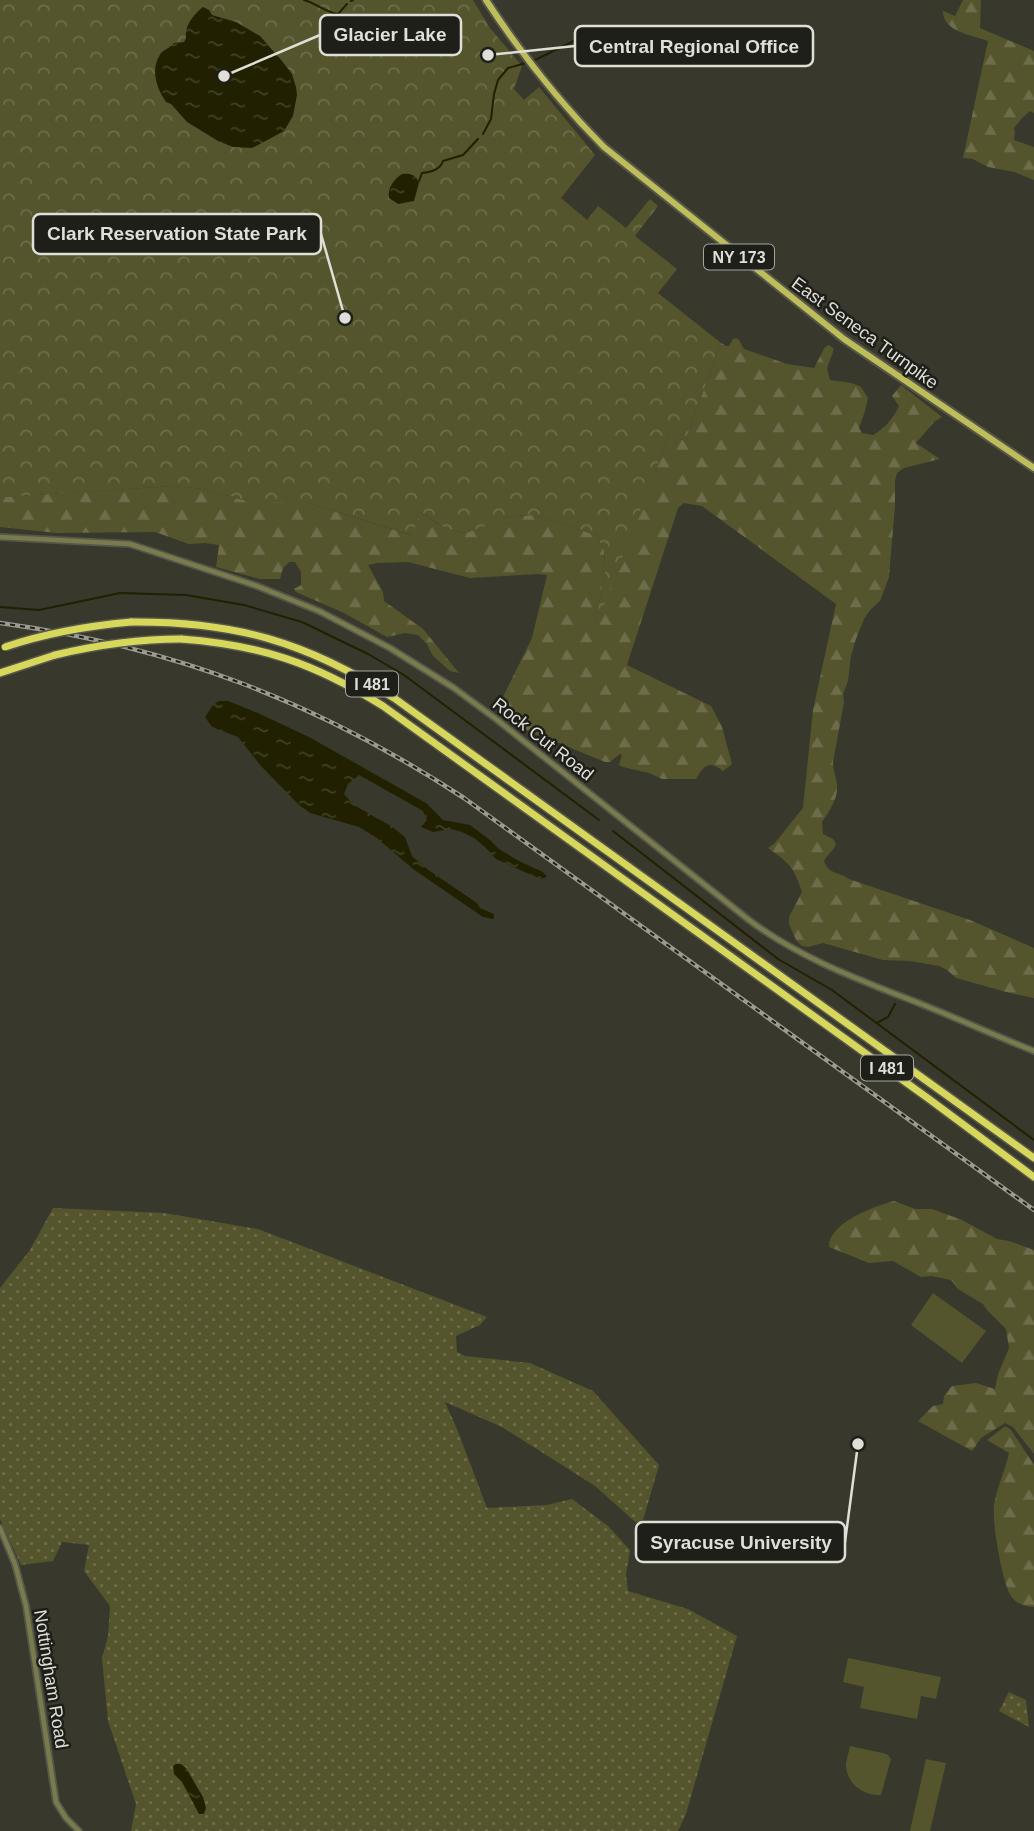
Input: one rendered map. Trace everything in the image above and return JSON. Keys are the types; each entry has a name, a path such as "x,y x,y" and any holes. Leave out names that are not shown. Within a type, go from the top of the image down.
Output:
{"highway":[{"name":"I 481","path":"2,648 45,634 84,627 131,622 186,623 232,629 273,640 355,673 578,829 1034,1157"},
{"name":"I 481","path":"0,673 55,654 92,646 125,641 181,639 247,647 297,662 332,677 383,706 929,1098 1034,1177"}],"main road":[{"name":"East Seneca Turnpike","path":"486,0 524,55 604,147 844,339 1034,468"}],"street":[{"name":"Rock Cut Road","path":"0,537 130,544 257,586 318,611 390,648 454,688 775,939 836,970 1034,1051"},
{"name":"Nottingham Road","path":"0,1528 15,1564 24,1596 56,1802 66,1818 79,1831"}],"green space":[{"path":"0,0 473,0 490,28 522,66 514,89 524,100 539,87 595,155 561,198 587,220 598,206 626,228 650,199 658,206 635,236 677,269 658,293 721,343 685,441 669,435 594,632 605,570 604,550 596,535 534,515 513,516 466,533 446,529 421,512 412,535 305,502 251,502 203,489 174,486 4,497 0,507"},
{"path":"963,0 981,0 980,28 1034,51 1034,113 1030,111 1014,128 1014,140 1034,147 1034,180 963,158 988,41 960,32 944,18 943,11 955,16"},
{"path":"736,338 744,349 787,364 814,368 825,347 829,345 834,349 827,368 830,380 861,387 868,398 859,428 862,433 873,435 891,419 899,406 892,396 901,385 942,417 934,422 916,443 940,459 904,468 897,473 889,577 880,601 864,619 856,639 843,694 844,702 833,762 836,794 822,822 823,834 833,839 836,844 824,861 831,871 849,879 970,920 1034,948 1034,998 956,978 939,966 883,960 823,943 802,946 796,940 789,917 802,892 790,866 768,848 803,808 813,710 836,604 702,506 684,503 678,508 627,665 711,706 722,727 732,764 723,771 707,766 696,779 662,779 623,767 619,765 620,754 610,762 605,762 531,733 513,722 498,707 532,638 547,575 470,578 408,562 368,565 383,592 384,601 423,629 459,673 450,671 433,656 418,635 405,633 387,637 344,613 296,592 294,589 301,585 301,572 295,562 289,562 283,568 280,579 260,579 216,567 219,545 189,544 155,532 56,533 0,527 3,497 174,486 203,489 251,502 305,502 411,535 420,512 446,529 465,533 513,516 534,515 596,535 604,550 605,570 595,627 669,435 685,441 721,343 729,346"},
{"path":"894,1201 915,1209 932,1209 962,1220 997,1239 1034,1250 1034,1454 1013,1427 1005,1423 981,1438 972,1451 918,1421 933,1406 943,1404 944,1396 952,1386 976,1383 995,1389 1009,1348 1006,1329 983,1304 958,1289 951,1280 921,1277 893,1261 869,1263 829,1247 836,1230 844,1223 865,1211"},
{"path":"53,1208 164,1213 258,1229 487,1317 480,1325 456,1336 457,1352 465,1356 530,1363 593,1391 659,1465 641,1527 595,1486 502,1427 445,1402 487,1508 547,1505 572,1499 608,1526 630,1550 626,1575 628,1591 688,1609 737,1636 686,1814 678,1831 131,1831 136,1804 108,1721 102,1658 108,1636 110,1606 84,1571 89,1545 62,1542 53,1561 21,1565 0,1519 0,1288 30,1250"},
{"path":"933,1293 986,1331 962,1363 911,1325"},
{"path":"1004,1427 1011,1430 1034,1465 1034,1607 1021,1604 1011,1596 998,1552 994,1505 1009,1453 987,1440"},
{"path":"848,1658 941,1677 936,1699 921,1696 917,1719 860,1708 864,1687 843,1682"},
{"path":"1009,1692 1026,1700 1029,1727 999,1711"},
{"path":"850,1746 887,1754 891,1759 881,1795 862,1791 852,1782 846,1770"},
{"path":"926,1759 946,1763 930,1831 910,1831"}],"water":[{"path":"203,7 212,15 236,22 260,36 292,74 297,95 293,116 284,131 252,148 233,147 218,141 187,122 166,102 159,91 155,71 161,53 174,43 184,42 188,25"},
{"path":"402,174 413,175 419,183 414,201 398,204 389,198 389,191 394,181"},
{"path":"219,701 228,701 258,713 309,737 426,803 443,820 470,825 499,849 543,872 547,877 540,879 496,859 474,838 462,832 451,829 433,832 421,827 427,820 423,811 359,775 348,784 344,794 354,805 391,826 405,837 412,856 427,869 477,903 480,908 494,914 493,919 483,917 413,869 377,838 359,827 310,813 299,805 261,766 238,737 212,727 205,717"},
{"path":"176,1764 186,1768 203,1797 206,1808 204,1814 199,1814 182,1782 174,1774 173,1766"}],"waterway":[{"path":"304,0 338,14 347,4"},
{"path":"535,60 578,39"},
{"path":"483,134 491,119 498,80 508,68 526,63"},
{"path":"419,181 422,173 432,171 443,161 463,155 478,139"},
{"path":"0,607 39,610 120,593 186,595 244,605 302,622 404,675 599,820"},
{"path":"613,831 778,959 832,990 1034,1140"},
{"path":"877,1023 888,1017 895,1004"}],"railway":[{"path":"0,623 64,633 185,664 298,707 409,764 464,798 1034,1210"}],"place":[{"name":"Central Regional Office","path":"488,55"},
{"name":"Glacier Lake","path":"224,76"},
{"name":"Clark Reservation State Park","path":"345,318"},
{"name":"Syracuse University","path":"858,1444"}]}
